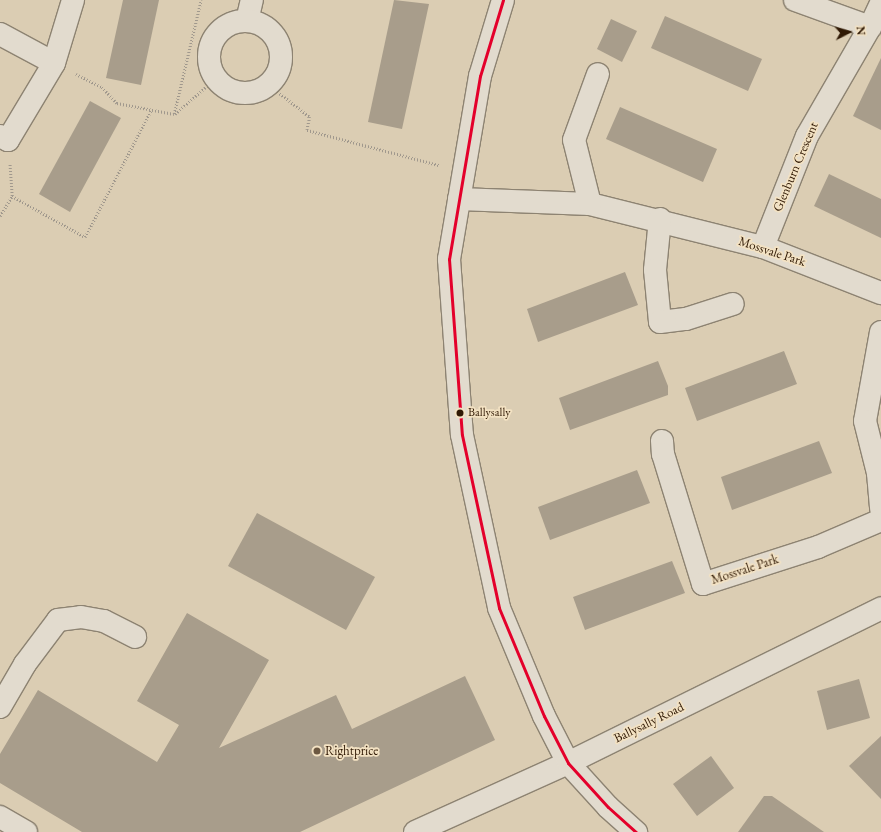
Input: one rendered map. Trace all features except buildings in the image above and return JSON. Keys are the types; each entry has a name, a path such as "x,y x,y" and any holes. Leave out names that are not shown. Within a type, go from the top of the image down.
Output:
{"street":[{"path":"4,138 54,64 73,0"},
{"path":"247,21 252,0"},
{"path":"503,0 480,76 448,259 462,435 499,608 544,716 568,764 608,807 636,832"},
{"path":"795,0 870,27"},
{"name":"Glenburn Crescent","path":"763,248 807,136 870,27 881,3"},
{"path":"247,21 259,24 269,30 277,40 280,52 280,64 276,75 268,84 258,91 246,93 235,91 216,78 209,56 214,40 225,27 247,21"},
{"path":"0,34 54,64"},
{"path":"590,204 574,140 598,74"},
{"name":"Mossvale Park","path":"459,199 590,204 660,219 763,248 881,292"},
{"path":"660,219 655,270 660,322 686,319 733,304"},
{"path":"881,332 865,421 878,473 881,509"},
{"name":"Mossvale Park","path":"662,442 663,454 703,584 818,547 881,520"},
{"name":"Ballysally Road","path":"415,832 568,764 881,608"},
{"path":"0,707 25,664 58,620 69,616 96,620 135,637"},
{"path":"0,818 26,832"}],"path":[{"path":"174,114 201,0"},
{"path":"54,64 102,87 117,103 174,114"},
{"path":"174,114 216,78"},
{"path":"268,84 310,117 307,130 464,172"},
{"path":"12,196 85,237 151,110"},
{"path":"0,216 12,196 4,138"}],"transit line":[{"path":"503,0 480,76 449,259 462,435 499,608 544,716 568,763 608,807 636,832"}],"place":[{"name":"Ballysally","path":"460,413"},
{"name":"Rightprice","path":"317,751"}]}
